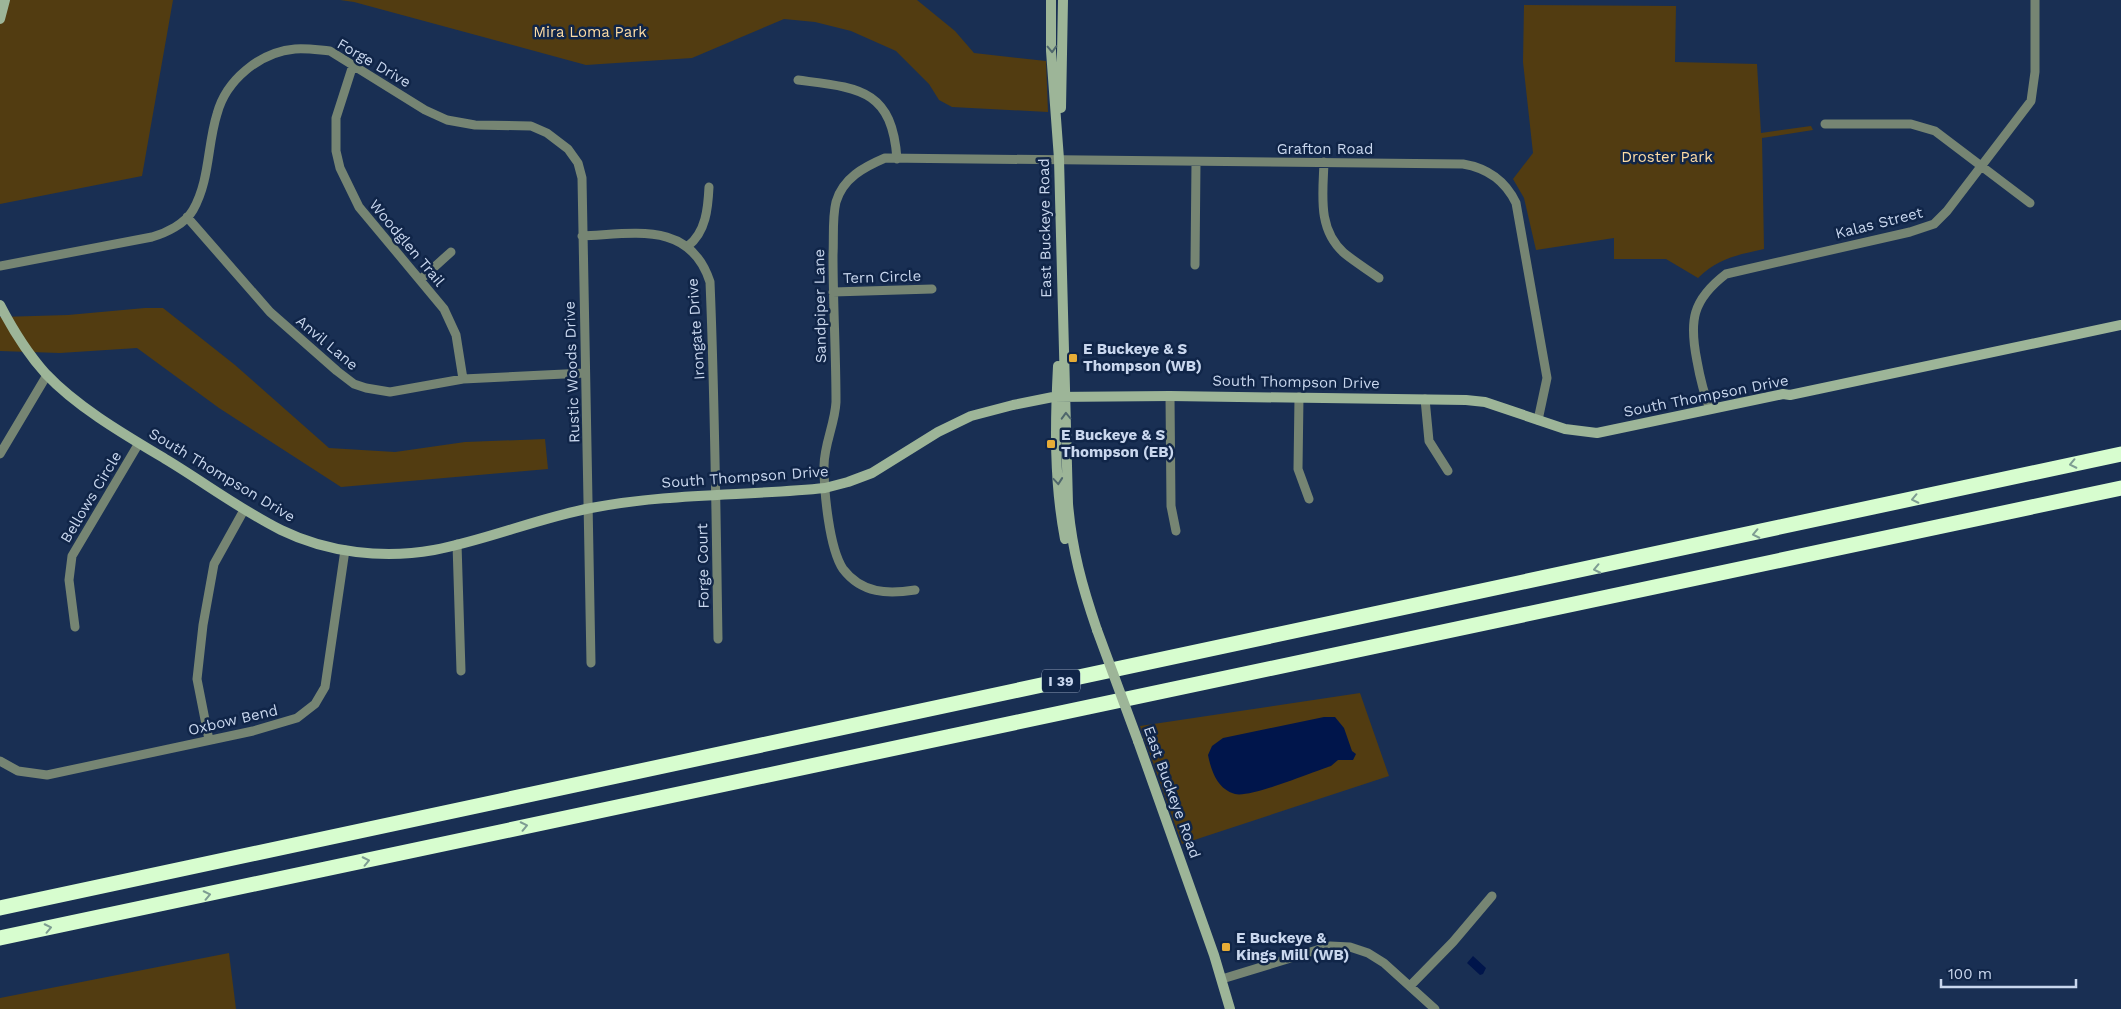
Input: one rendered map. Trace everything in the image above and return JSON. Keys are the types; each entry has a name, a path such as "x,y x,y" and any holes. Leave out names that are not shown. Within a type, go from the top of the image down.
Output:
{"highway":[{"name":"I 39","path":"0,908 767,743 1613,565 2121,454"},
{"name":"I 39","path":"0,938 2121,488"}],"street":[{"path":"0,19 5,0"},
{"name":"East Buckeye Road","path":"1051,0 1051,51 1059,160 1062,319 1061,397 1056,452 1061,513 1071,564 1082,586 1138,741 1222,979 1230,1009"},
{"name":"East Buckeye Road","path":"1058,136 1062,86 1063,0"},
{"name":"Kalas Street","path":"1710,410 1703,391 1693,342 1693,320 1699,302 1720,278 1726,274 1910,232 1929,226 1947,211 2031,101 2035,72 2035,0"},
{"name":"Forge Drive","path":"0,266 152,237 171,230 192,212 203,188 216,114 232,84 250,67 278,52 296,49 330,51 425,110 447,120 476,125 531,126 557,139 568,149 578,163 582,178 582,236"},
{"name":"Woodglen Trail","path":"353,65 336,118 336,151 340,168 358,207 444,309 456,335 463,379"},
{"path":"798,80 847,88 871,98 886,111 890,118 896,143 897,159"},
{"path":"1825,124 1911,124 1925,127 1944,136 2030,203"},
{"name":"Sandpiper Lane","path":"897,159 885,158 863,167 841,191 836,202 833,292 836,403 824,464 825,488 826,504 836,554 843,568 856,581 874,590 893,593 915,590"},
{"name":"Grafton Road","path":"897,159 1463,164 1488,171 1508,188 1516,203 1547,378 1538,420"},
{"path":"1195,265 1196,162"},
{"path":"1324,162 1323,209 1330,236 1345,254 1379,278"},
{"path":"582,236 657,234 688,246 696,238 705,220 709,187"},
{"name":"Anvil Lane","path":"187,217 270,312 354,384 390,392 463,379 585,373"},
{"name":"Rustic Woods Drive","path":"582,236 589,508 590,663"},
{"name":"Irongate Drive","path":"688,246 700,259 710,282 716,494"},
{"path":"420,280 451,252"},
{"name":"Tern Circle","path":"833,292 932,289"},
{"name":"South Thompson Drive","path":"0,306 30,354 47,375 90,411 244,510 283,531 319,544 345,550 393,554 435,550 589,508 633,500 825,488 872,472 938,432 971,416 1013,405 1061,397 1424,398 1485,402 1574,432 1597,433 1783,394 1790,395 2121,325"},
{"path":"0,454 47,375"},
{"path":"1170,396 1171,506 1176,531"},
{"path":"1299,397 1298,469 1309,499"},
{"path":"1424,398 1429,442 1448,471"},
{"name":"Bellows Circle","path":"75,627 70,580 72,556 140,444"},
{"name":"Forge Court","path":"716,494 718,639"},
{"path":"209,740 197,679 203,625 214,564 244,510"},
{"path":"458,544 461,671"},
{"name":"Oxbow Bend","path":"0,761 18,771 47,775 253,731 297,718 315,704 322,694 333,640 345,550"},
{"path":"1410,986 1453,942 1492,896"},
{"path":"1222,979 1330,946 1340,946 1359,950 1377,958 1436,1009"}],"green space":[{"path":"0,0 173,0 142,176 0,204"},
{"name":"Mira Loma Park","path":"340,0 917,0 955,31 974,53 1046,61 1048,112 952,107 939,100 929,84 896,51 851,31 815,22 784,19 692,58 586,65 354,2"},
{"name":"Droster Park","path":"1524,5 1676,6 1675,62 1757,64 1761,133 1811,126 1813,130 1762,138 1764,249 1721,262 1698,278 1666,259 1614,259 1614,238 1536,250 1524,198 1513,179 1533,153 1523,62"},
{"path":"163,308 235,365 329,448 395,452 465,442 545,439 548,469 341,487 219,408 137,348 60,353 0,351 0,317 68,315"},
{"path":"1360,693 1389,776 1182,844 1140,726"},
{"path":"229,953 236,1009 0,1009 0,998"}],"shaded area":[{"path":"1324,717 1335,717 1344,728 1352,751 1356,754 1353,760 1338,760 1331,766 1296,779 1243,794 1229,792 1216,778 1208,755 1212,746 1223,738"},
{"path":"1473,956 1486,968 1483,974 1480,975 1467,963"}],"place":[{"name":"E Buckeye & S Thompson (WB)","path":"1073,358"},
{"name":"E Buckeye & S Thompson (EB)","path":"1051,444"},
{"name":"E Buckeye & Kings Mill (WB)","path":"1226,947"}]}
